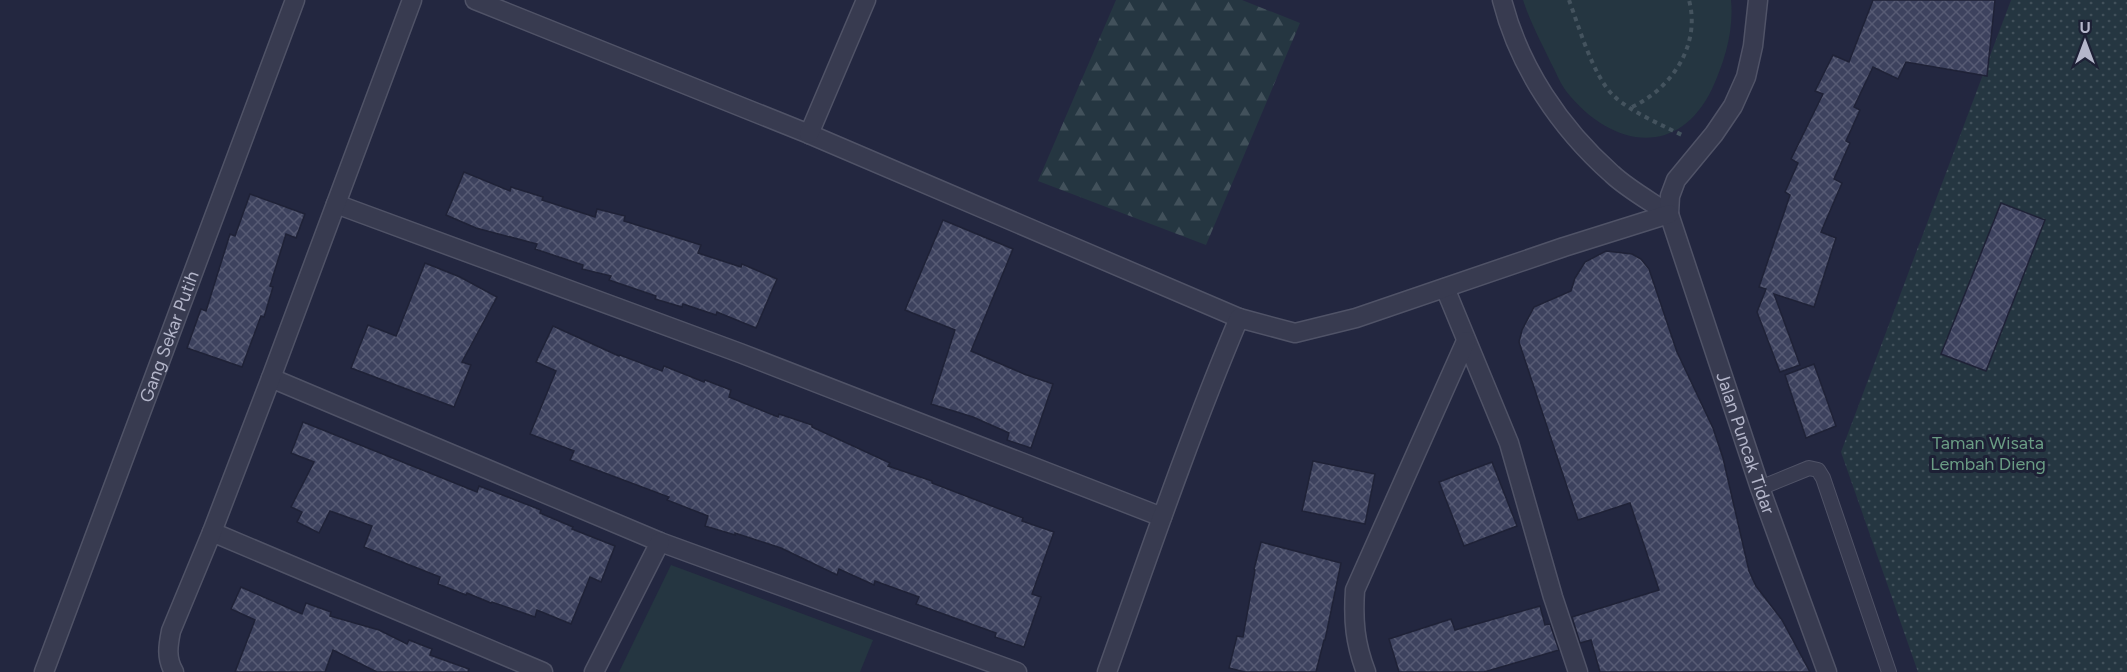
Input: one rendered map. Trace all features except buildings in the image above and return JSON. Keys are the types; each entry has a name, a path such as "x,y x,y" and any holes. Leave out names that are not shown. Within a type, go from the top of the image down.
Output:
{"street":[{"name":"Gang Sekar Putih","path":"44,672 295,0"},
{"path":"174,672 168,653 171,631 271,378 412,0"},
{"path":"475,0 809,134 1239,318 1295,333 1356,318 1669,213"},
{"path":"809,134 866,0"},
{"path":"1502,0 1515,44 1534,79 1570,131 1612,174 1669,213"},
{"name":"Jalan Puncak Tidar","path":"1758,0 1755,36 1746,77 1733,106 1676,180 1670,196 1669,213 1760,488 1827,672"},
{"path":"336,204 740,353 1162,517"},
{"path":"1445,288 1509,443 1553,597 1578,672"},
{"path":"1107,672 1162,517 1239,318"},
{"path":"1366,672 1357,649 1353,618 1355,590 1466,341"},
{"path":"271,378 660,542 1017,672"},
{"path":"212,532 543,672"},
{"path":"594,672 660,542"}],"lane":[{"path":"1760,488 1809,468 1818,470 1823,478 1889,672"}],"path":[{"path":"1569,0 1585,44 1606,89 1632,108 1704,146"},
{"path":"1632,108 1644,102 1677,71 1687,52 1691,33 1692,9 1689,0"}],"green space":[{"path":"1116,0 1242,0 1300,23 1206,245 1038,181"},
{"path":"1523,0 1731,0 1730,34 1717,78 1697,112 1680,127 1662,136 1642,138 1622,134 1602,124 1583,110 1566,91 1536,32"},
{"name":"Taman Wisata Lembah Dieng","path":"2011,0 2127,0 2127,672 1918,672 1841,452"},
{"path":"671,565 873,640 860,672 619,672"}]}
